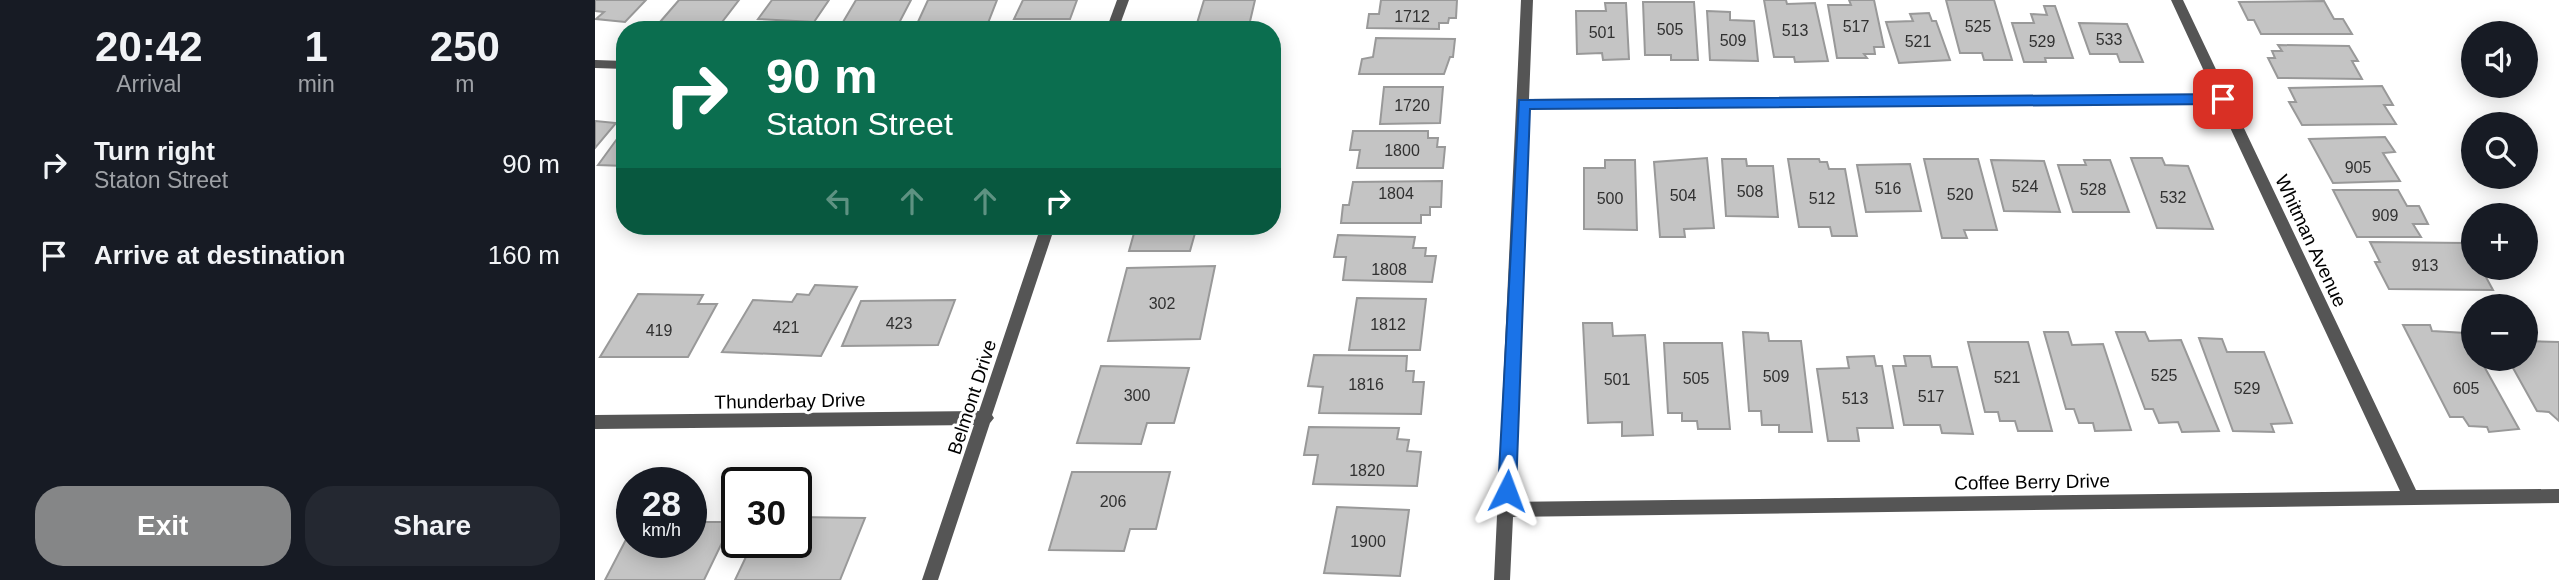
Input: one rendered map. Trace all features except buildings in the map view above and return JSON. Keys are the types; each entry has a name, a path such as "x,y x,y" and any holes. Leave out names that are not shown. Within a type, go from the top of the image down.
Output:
{"street":[{"path":"1115,21 1123,0"},
{"path":"1502,580 1527,0"},
{"name":"Whitman Avenue","path":"2177,0 2411,498"},
{"path":"595,64 616,65"},
{"path":"1524,104 2223,99"},
{"name":"Belmont Drive","path":"930,580 1045,235"},
{"name":"Thunderbay Drive","path":"595,422 986,418"},
{"name":"Coffee Berry Drive","path":"1506,510 2559,496"}],"route":[{"path":"1507,491 1524,104 2223,99"}]}
